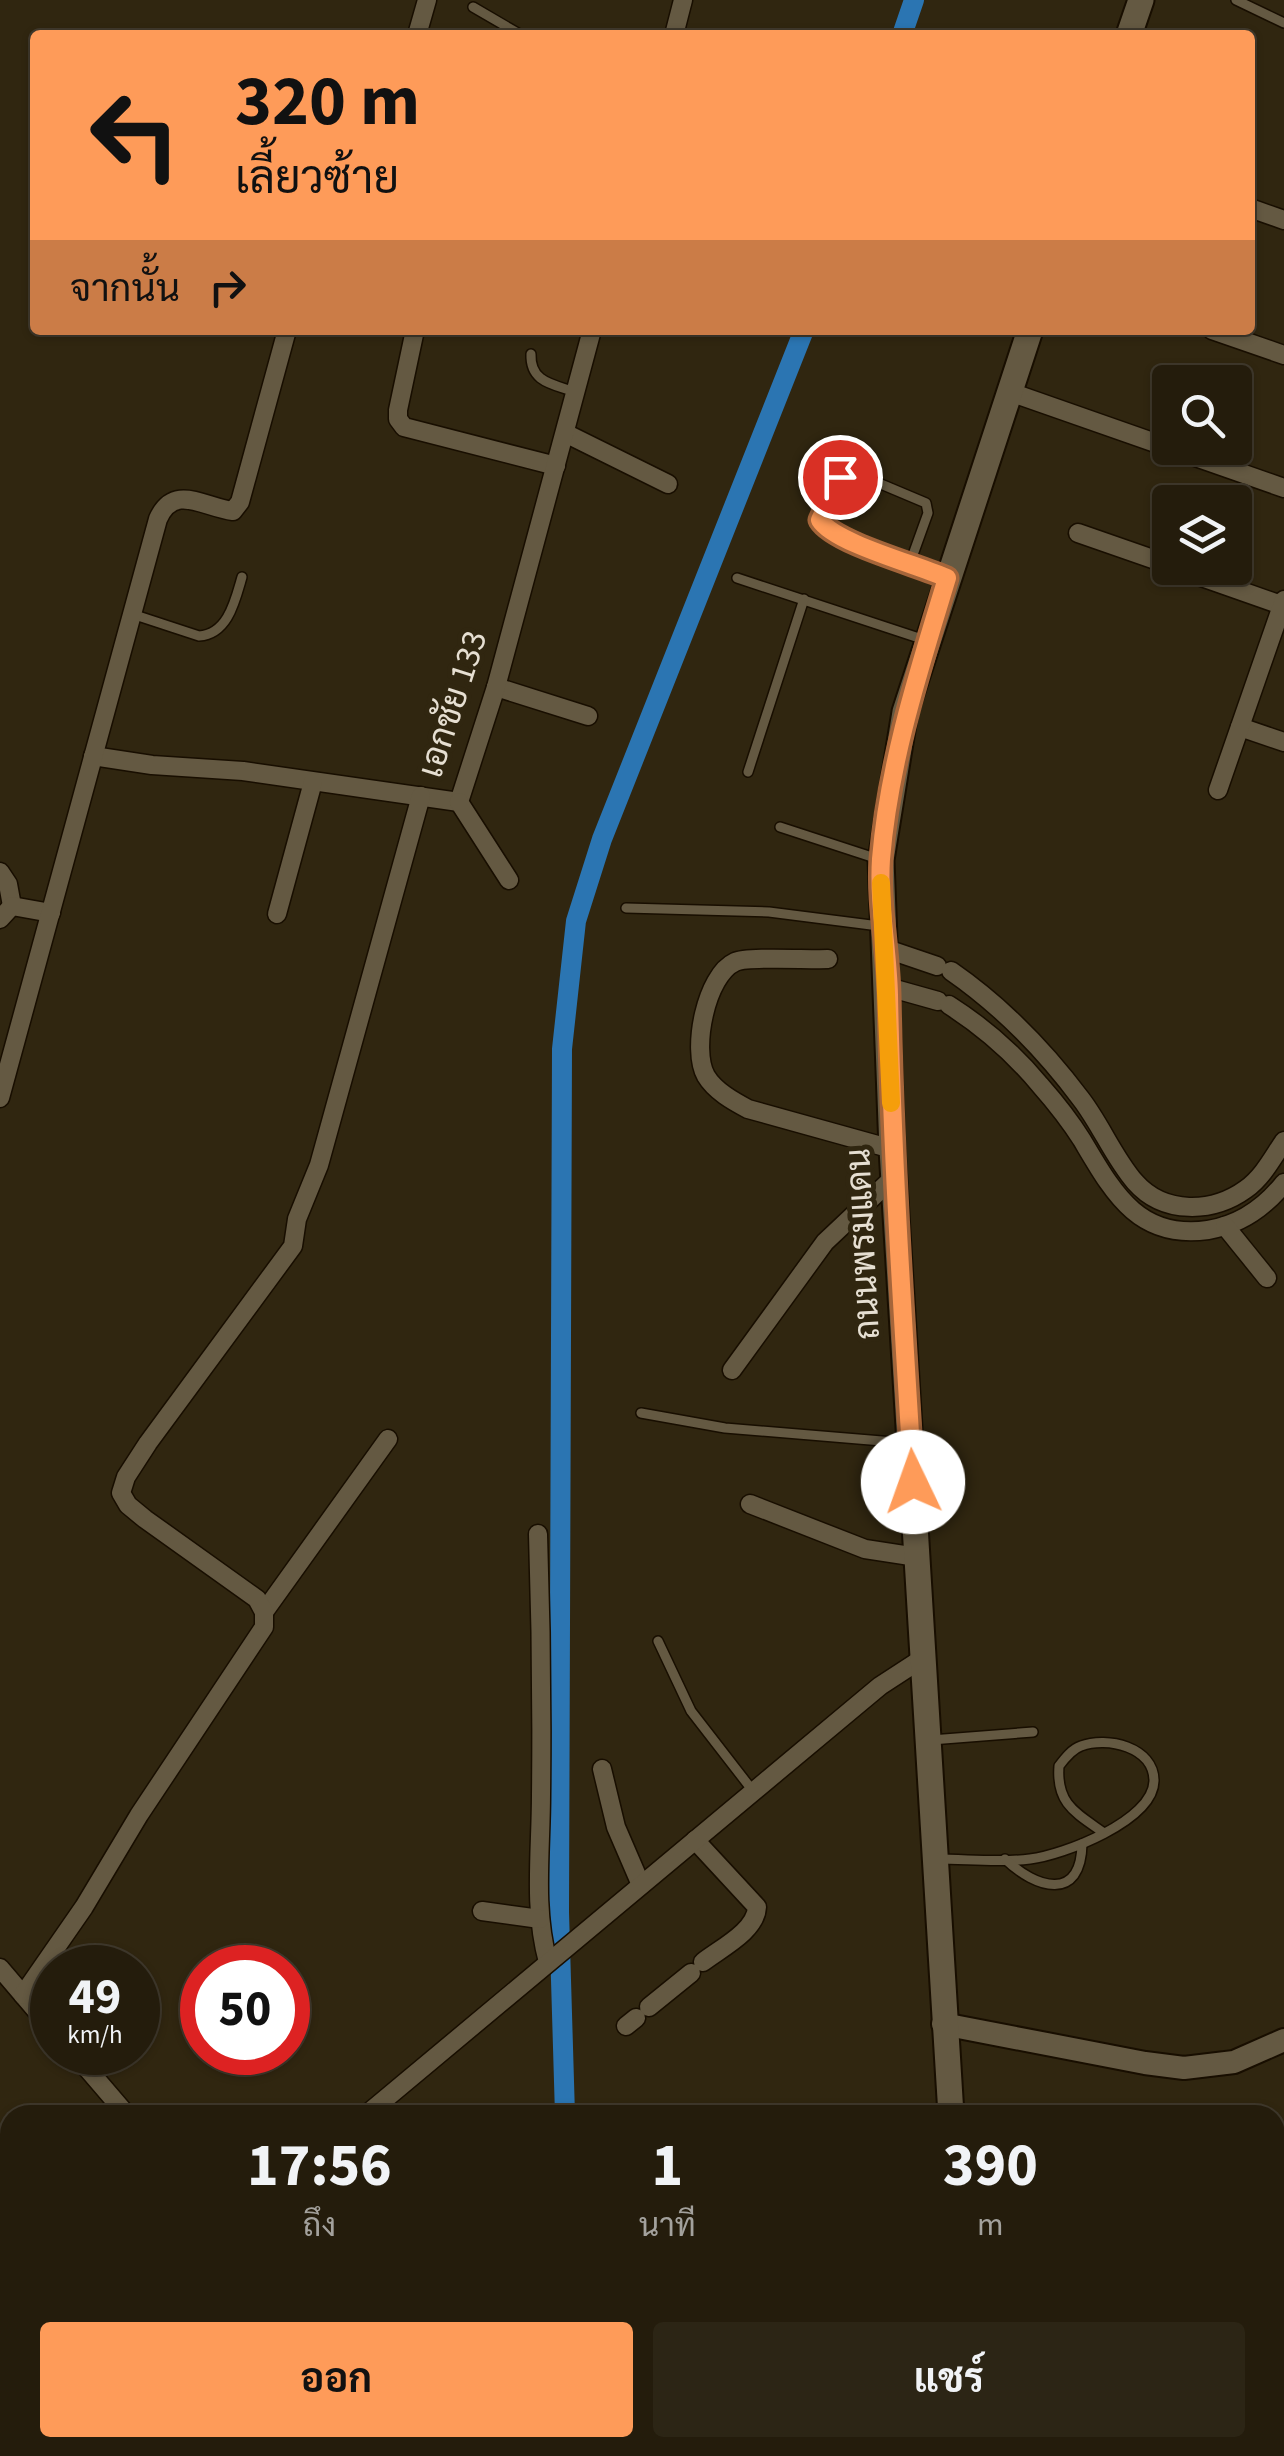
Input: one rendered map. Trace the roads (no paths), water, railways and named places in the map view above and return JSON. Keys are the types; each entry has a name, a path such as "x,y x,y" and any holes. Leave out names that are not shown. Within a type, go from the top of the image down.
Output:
{"main road":[{"path":"1132,30 1141,0"},
{"name":"ถนนพรมแดน","path":"949,2105 892,1148 881,860 905,712 1028,335"}],"street":[{"path":"418,30 426,0"},
{"path":"675,30 683,0"},
{"path":"1255,210 1284,220"},
{"path":"0,1098 165,505 186,499 233,511 240,502 286,335"},
{"path":"413,335 398,410 404,427 556,466"},
{"name":"เอกชัย 133","path":"93,756 458,802 496,687 591,335"},
{"path":"1226,335 1284,355"},
{"path":"1010,392 1284,488"},
{"path":"565,433 668,484"},
{"path":"1078,533 1152,559"},
{"path":"1218,790 1283,604 1228,585"},
{"path":"496,687 588,716"},
{"path":"1240,727 1284,742"},
{"path":"277,914 313,782"},
{"path":"24,1995 264,1627 264,1612 257,1600 145,1519 128,1505 121,1492 148,1443 293,1246 297,1219 319,1165 420,796"},
{"path":"458,802 509,880"},
{"path":"0,872 8,884 6,913 51,913"},
{"path":"883,937 950,972 988,999 1055,1066 1092,1114 1137,1185 1171,1205 1213,1205 1249,1187 1284,1141"},
{"path":"828,960 736,961 717,977 699,1049 706,1075 730,1099 748,1109 892,1148"},
{"path":"947,1005 950,972"},
{"path":"888,987 965,1014 1038,1082 1075,1130 1120,1201 1141,1217 1164,1228 1192,1232 1225,1226 1264,1206 1284,1183"},
{"path":"0,1026 19,1030"},
{"path":"1075,1130 1092,1114"},
{"path":"732,1370 825,1242 894,1178"},
{"path":"1225,1226 1267,1278"},
{"path":"264,1612 388,1440"},
{"path":"750,1504 865,1550 917,1558"},
{"path":"538,1534 542,1672 540,1919 541,1936 552,1960"},
{"path":"378,2105 880,1686 923,1658"},
{"path":"602,1768 616,1827 641,1885"},
{"path":"637,2017 757,1917 758,1906 695,1840"},
{"path":"482,1911 540,1919"},
{"path":"0,1968 30,2002"},
{"path":"944,2024 1145,2064 1184,2068 1234,2062 1284,2040"},
{"path":"93,2075 118,2105"}],"lane":[{"path":"1236,0 1284,23"},
{"path":"473,7 512,30"},
{"path":"530,354 530,367 538,379 575,392"},
{"path":"910,562 928,513 926,503 850,470 840,477 820,520 825,528 845,540 947,578"},
{"path":"132,614 199,636 210,635 228,616 242,577"},
{"path":"737,578 928,640"},
{"path":"748,772 804,600"},
{"path":"780,827 881,860"},
{"path":"626,908 769,912 883,937"},
{"path":"640,1413 725,1428 910,1444"},
{"path":"658,1642 691,1711 753,1792"},
{"path":"927,1740 1033,1732"},
{"path":"934,1858 1041,1857 1082,1844 1104,1833 1135,1814 1149,1796 1154,1780 1148,1762 1136,1750 1114,1742 1080,1746 1059,1766 1063,1799 1104,1833"},
{"path":"1005,1860 1037,1883 1066,1882 1082,1862 1082,1844"}],"waterway":[{"path":"904,30 914,0"},
{"path":"565,2105 559,1912 562,1049 576,921 602,839 802,335"}]}
